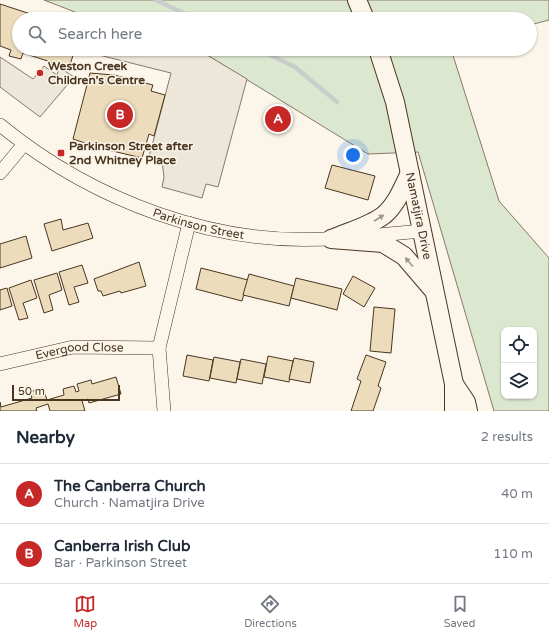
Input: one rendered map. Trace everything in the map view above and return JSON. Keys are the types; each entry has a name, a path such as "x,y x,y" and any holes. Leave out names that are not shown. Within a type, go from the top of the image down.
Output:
{"main road":[{"path":"357,0 362,12"},
{"name":"Namatjira Drive","path":"380,56 395,102 435,291 454,384 454,411"},
{"path":"331,239 371,223 384,214 397,200 410,173"},
{"path":"331,239 383,243 404,256 435,291"},
{"name":"Namatjira Drive","path":"454,384 466,402 468,411"}],"street":[{"name":"Parkinson Street","path":"0,125 24,144 66,172 138,206 189,223 232,233 290,238 331,239 422,231"},
{"path":"0,173 24,144"},
{"path":"164,411 159,348 189,223"},
{"name":"Evergood Close","path":"0,364 73,346 159,348"}],"green space":[{"path":"44,0 549,0 549,20 537,23 537,12 75,12"},
{"path":"208,56 453,56 499,201 549,258 549,411 494,411 418,152 368,154"}],"shaded area":[{"path":"103,56 209,56 247,79 218,187 206,184 202,198 162,187 164,177 162,161 149,157 171,73"},
{"path":"0,57 33,79 44,66 57,75 59,67 74,77 40,117 0,87"}],"building":[{"path":"0,4 25,12 12,12 12,56 22,56 21,59 9,56 11,50 0,46"},
{"path":"32,56 73,56 69,68"},
{"path":"90,73 114,75 153,85 151,91 165,95 154,136 149,134 142,158 100,148 73,139"},
{"path":"332,165 375,176 368,200 325,188"},
{"path":"61,219 63,230 88,223 93,238 52,251 44,224"},
{"path":"26,236 32,258 0,268 0,244"},
{"path":"139,262 146,286 103,296 101,291 98,291 94,279"},
{"path":"82,265 88,283 74,287 79,302 69,305 59,272"},
{"path":"201,268 248,280 242,301 196,289"},
{"path":"57,273 62,290 49,295 53,310 44,313 34,280"},
{"path":"249,274 294,286 289,306 243,295"},
{"path":"353,276 375,288 364,307 343,294"},
{"path":"296,278 342,289 337,310 291,298"},
{"path":"31,280 37,298 23,303 28,318 19,320 9,288"},
{"path":"7,288 12,306 0,310 0,290"},
{"path":"374,307 395,309 391,353 370,351"},
{"path":"187,355 213,360 209,381 183,376"},
{"path":"366,355 386,362 378,386 381,388 373,411 351,411 361,381 357,379"},
{"path":"268,356 293,361 289,382 264,377"},
{"path":"214,357 240,362 236,383 210,378"},
{"path":"294,358 314,362 310,383 289,379"},
{"path":"241,359 266,364 262,384 237,379"},
{"path":"116,377 121,394 89,403 88,399 82,401 85,411 50,411 48,404 36,408 37,411 0,411 0,402 1,407 32,398 30,392 43,388 47,400 64,395 63,389 74,386 76,392 79,391 77,384 91,380 92,384"}],"waterway":[{"path":"156,0 181,12"},
{"path":"272,56 295,67 337,102"}],"place":[{"name":"Weston Creek Children’s Centre","path":"40,73"},
{"name":"Canberra Irish Club","path":"120,115"},
{"name":"The Canberra Church","path":"278,119"},
{"name":"Parkinson Street after 2nd Whitney Place","path":"61,153"}]}
